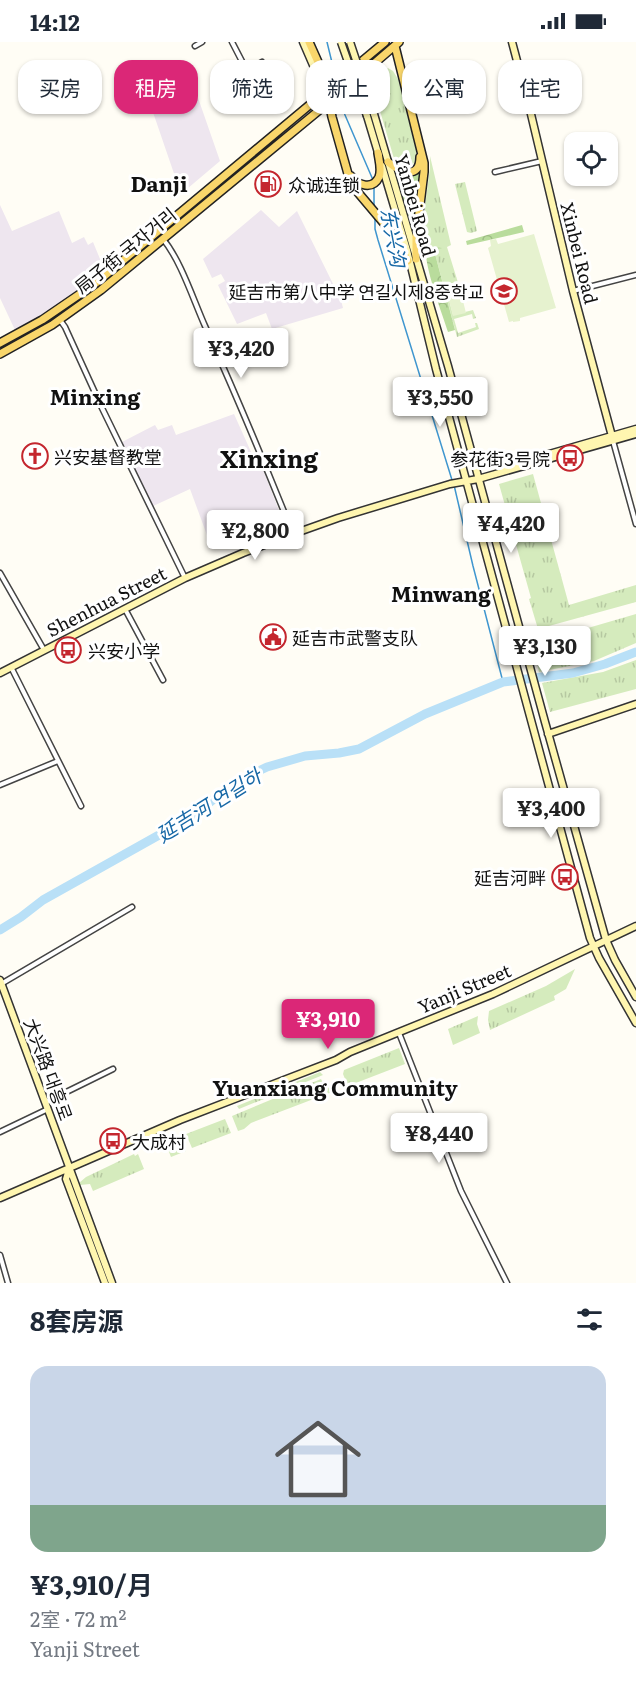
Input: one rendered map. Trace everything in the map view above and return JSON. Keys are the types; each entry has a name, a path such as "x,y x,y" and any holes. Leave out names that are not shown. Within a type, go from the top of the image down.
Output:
{"main road":[{"path":"303,42 313,60"},
{"path":"309,42 316,60"},
{"name":"Yanbei Road","path":"341,42 388,162 466,480 593,946 636,1023"},
{"name":"Yanbei Road","path":"350,42 371,116 378,153 448,366 606,940 636,997"},
{"name":"局子街 국자거리","path":"364,60 385,42"},
{"name":"Xinbei Road","path":"512,42 573,291 612,438"},
{"path":"388,162 400,171 407,172 416,169 420,163 396,45"},
{"path":"396,45 424,163 412,260"},
{"name":"局子街 국자거리","path":"379,60 396,45"},
{"name":"局子街 국자거리","path":"0,343 42,320 96,283 306,109"},
{"name":"局子街 국자거리","path":"0,354 60,319 101,290 314,114"},
{"path":"332,114 350,181 412,260"},
{"path":"335,114 351,177 356,182 362,185 372,184 379,177 378,153"},
{"name":"Shenhua Street","path":"0,673 185,578 243,553 338,518 636,429"},
{"name":"Shenhua Street","path":"612,438 636,434"},
{"path":"548,734 636,704"},
{"name":"Yanji Street","path":"0,1198 170,1124 336,1060 350,1052 494,994 636,926"},
{"name":"大兴路 대흥로","path":"0,982 112,1283"},
{"name":"大兴路 대흥로","path":"69,1169 66,1179 105,1283"}],"street":[{"path":"195,46 202,42"},
{"path":"232,42 241,60"},
{"path":"495,172 542,161"},
{"path":"163,239 175,258 196,304 250,427 293,534"},
{"path":"573,291 636,275"},
{"path":"60,319 185,578"},
{"path":"612,438 636,524"},
{"path":"0,573 44,650"},
{"path":"125,608 163,680"},
{"path":"11,668 81,806"},
{"path":"0,785 58,760"},
{"path":"0,982 132,907"},
{"path":"398,1032 461,1191 507,1283"},
{"path":"0,1132 113,1069"},
{"path":"0,1255 8,1283"}],"shaded area":[{"path":"198,98 220,161 181,194 154,114 198,114"},
{"path":"0,205 12,231 59,211 72,243 84,237 88,245 93,242 105,271 50,310 15,330 0,298"},
{"path":"261,210 279,227 297,211 343,308 272,329 266,313 237,324 218,285 225,281 221,274 212,278 203,259"},
{"path":"234,414 256,463 260,462 282,518 211,546 190,489 151,507 122,442 155,425 158,430 172,425 176,435"}],"green space":[{"path":"390,69 398,79 402,95 402,114 407,114 417,160 410,167 404,168 395,162 381,114 390,114"},
{"path":"430,156 451,245 447,247 460,289 447,292 453,315 473,310 476,318 473,319 472,314 454,319 458,333 476,327 475,323 479,329 457,337 434,250 440,248 426,249 425,254 422,229"},
{"path":"394,171 400,175 406,175 420,171 412,232"},
{"path":"465,182 477,231 471,233 467,232 455,184"},
{"path":"522,225 524,232 467,245 466,241"},
{"path":"534,234 556,308 520,318 520,321 509,322 488,248 491,246 490,240 496,239 498,244"},
{"path":"429,246 442,248 434,250 455,330 448,332 426,257 426,249"},
{"path":"460,289 466,313 453,316 447,292"},
{"path":"533,474 569,605 636,585 636,602 538,629 499,484"},
{"path":"636,614 636,643 594,661 539,672 533,644"},
{"path":"636,660 636,689 550,712 542,683 603,672"},
{"path":"575,969 566,989 554,996 555,1000 490,1030 489,1011 546,986"},
{"path":"478,1016 477,1024 480,1033 453,1045 448,1029"},
{"path":"399,1048 405,1064 348,1086 343,1074 344,1070"},
{"path":"320,1072 323,1075 239,1109 237,1106"},
{"path":"321,1079 323,1083 326,1081 332,1092 251,1123 238,1131 232,1116"},
{"path":"225,1119 231,1133 192,1148 186,1134"},
{"path":"181,1136 186,1151 171,1157 165,1142"},
{"path":"134,1154 135,1156 138,1154 144,1169 93,1191 90,1184 80,1185 79,1183 86,1177"}],"waterway":[{"name":"东兴沟","path":"327,42 331,60"},
{"name":"东兴沟","path":"345,114 373,180"},
{"name":"东兴沟","path":"374,188 374,207"},
{"name":"东兴沟","path":"375,218 378,240 452,480"},
{"name":"东兴沟","path":"454,485 503,682"},
{"name":"延吉河 연길하","path":"0,930 43,900 184,821 233,783 267,767 305,756 359,749 425,714 503,682 573,673 636,652"}],"place":[{"name":"众诚连锁","path":"268,184"},
{"name":"延吉市第八中学 연길시제8중학교","path":"504,291"},
{"name":"兴安基督教堂","path":"35,456"},
{"name":"参花街3号院","path":"570,458"},
{"name":"延吉市武警支队","path":"273,637"},
{"name":"兴安小学","path":"68,650"},
{"name":"延吉河畔","path":"565,877"},
{"name":"大成村","path":"113,1141"}],"district":[{"name":"Danji","path":"159,182"},
{"name":"Minxing","path":"95,395"},
{"name":"Xinxing","path":"269,457"},
{"name":"Minwang","path":"441,592"},
{"name":"Yuanxiang Community","path":"335,1086"}]}
